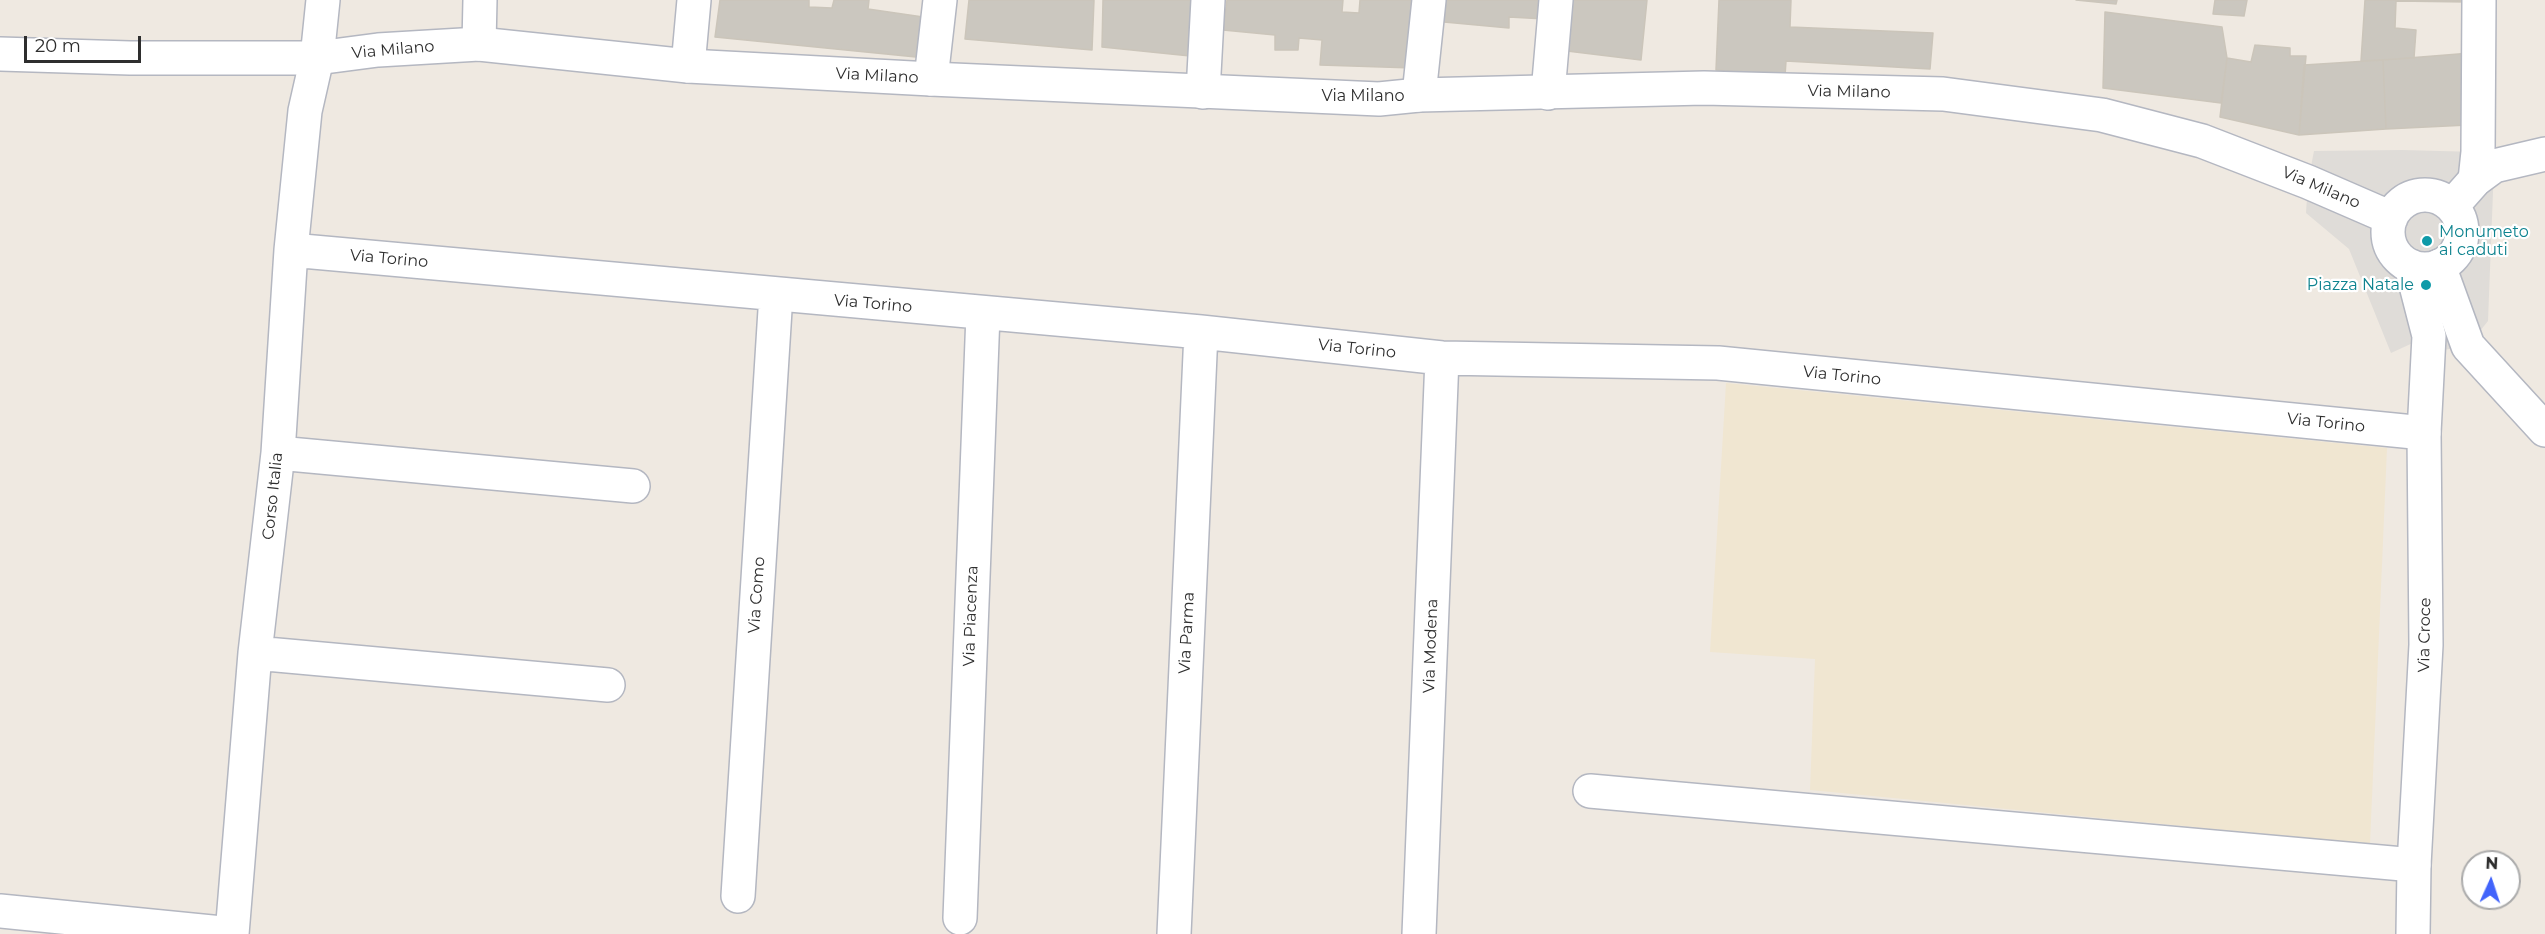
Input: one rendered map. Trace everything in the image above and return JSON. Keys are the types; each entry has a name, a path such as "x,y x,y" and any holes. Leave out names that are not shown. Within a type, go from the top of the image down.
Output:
{"street":[{"name":"Corso Italia","path":"232,934 255,653 278,453 291,250 305,111 317,58 323,0"},
{"path":"479,44 480,0"},
{"path":"688,66 694,0"},
{"path":"931,79 940,0"},
{"path":"1203,92 1208,0"},
{"path":"1419,95 1429,0"},
{"path":"1548,93 1556,0"},
{"path":"2475,180 2478,152 2479,0"},
{"name":"Via Milano","path":"0,54 130,58 317,58 378,50 479,44 688,66 1379,99 1419,95 1704,88 1943,94 2102,115 2202,141 2308,182 2391,218"},
{"path":"2452,206 2475,180 2494,166 2545,154"},
{"path":"2418,196 2436,197 2452,206 2460,218 2463,232 2460,246 2452,258 2425,266 2399,258 2391,246 2388,232 2391,218 2402,204 2418,196"},
{"name":"Via Torino","path":"291,250 1201,332 1442,357 1718,363 2424,433"},
{"path":"2425,266 2468,346 2545,430"},
{"name":"Via Croce","path":"2414,934 2414,865 2426,645 2424,433 2429,336 2425,266"},
{"name":"Via Como","path":"738,896 776,294"},
{"name":"Via Piacenza","path":"960,918 983,314"},
{"name":"Via Parma","path":"1174,934 1201,332"},
{"name":"Via Modena","path":"1419,934 1442,357"},
{"path":"278,453 633,486"},
{"path":"255,653 608,685"},
{"path":"1590,791 2414,865"},
{"path":"0,911 232,934"}],"shaded area":[{"name":"Piazza Natale","path":"2314,151 2478,152 2494,166 2488,321 2468,346 2419,354 2428,336 2391,353 2349,249 2306,213 2308,182"},
{"path":"1726,383 2387,448 2370,844 1810,790 1815,659 1710,652"}],"building":[{"path":"720,0 809,0 809,7 832,8 834,0 869,0 868,9 930,18 926,58 715,37"},
{"path":"969,0 1094,0 1092,50 965,39"},
{"path":"1103,0 1200,0 1200,57 1102,47"},
{"path":"1227,0 1343,0 1342,12 1359,13 1360,0 1416,0 1413,68 1320,65 1322,40 1299,38 1298,50 1275,50 1275,35 1223,30"},
{"path":"1446,0 1546,0 1545,19 1509,17 1509,28 1444,22"},
{"path":"1570,0 1647,0 1641,60 1567,51"},
{"path":"1719,0 1791,0 1790,27 1933,33 1930,69 1786,61 1785,76 1716,70"},
{"path":"2076,0 2117,0 2116,4"},
{"path":"2215,0 2247,0 2244,16 2213,14"},
{"path":"2365,0 2467,0 2467,2 2396,1 2395,28 2416,30 2414,58 2361,61"},
{"path":"2105,12 2222,27 2227,58 2221,103 2103,88"},
{"path":"2255,45 2290,48 2290,56 2306,56 2299,135 2220,117 2227,58 2251,62"},
{"path":"2471,53 2468,125 2386,129 2383,60"},
{"path":"2383,60 2386,129 2299,135 2304,65"}],"place":[{"name":"Monumeto ai caduti","path":"2427,241"},
{"name":"Piazza Natale","path":"2426,285"}]}
